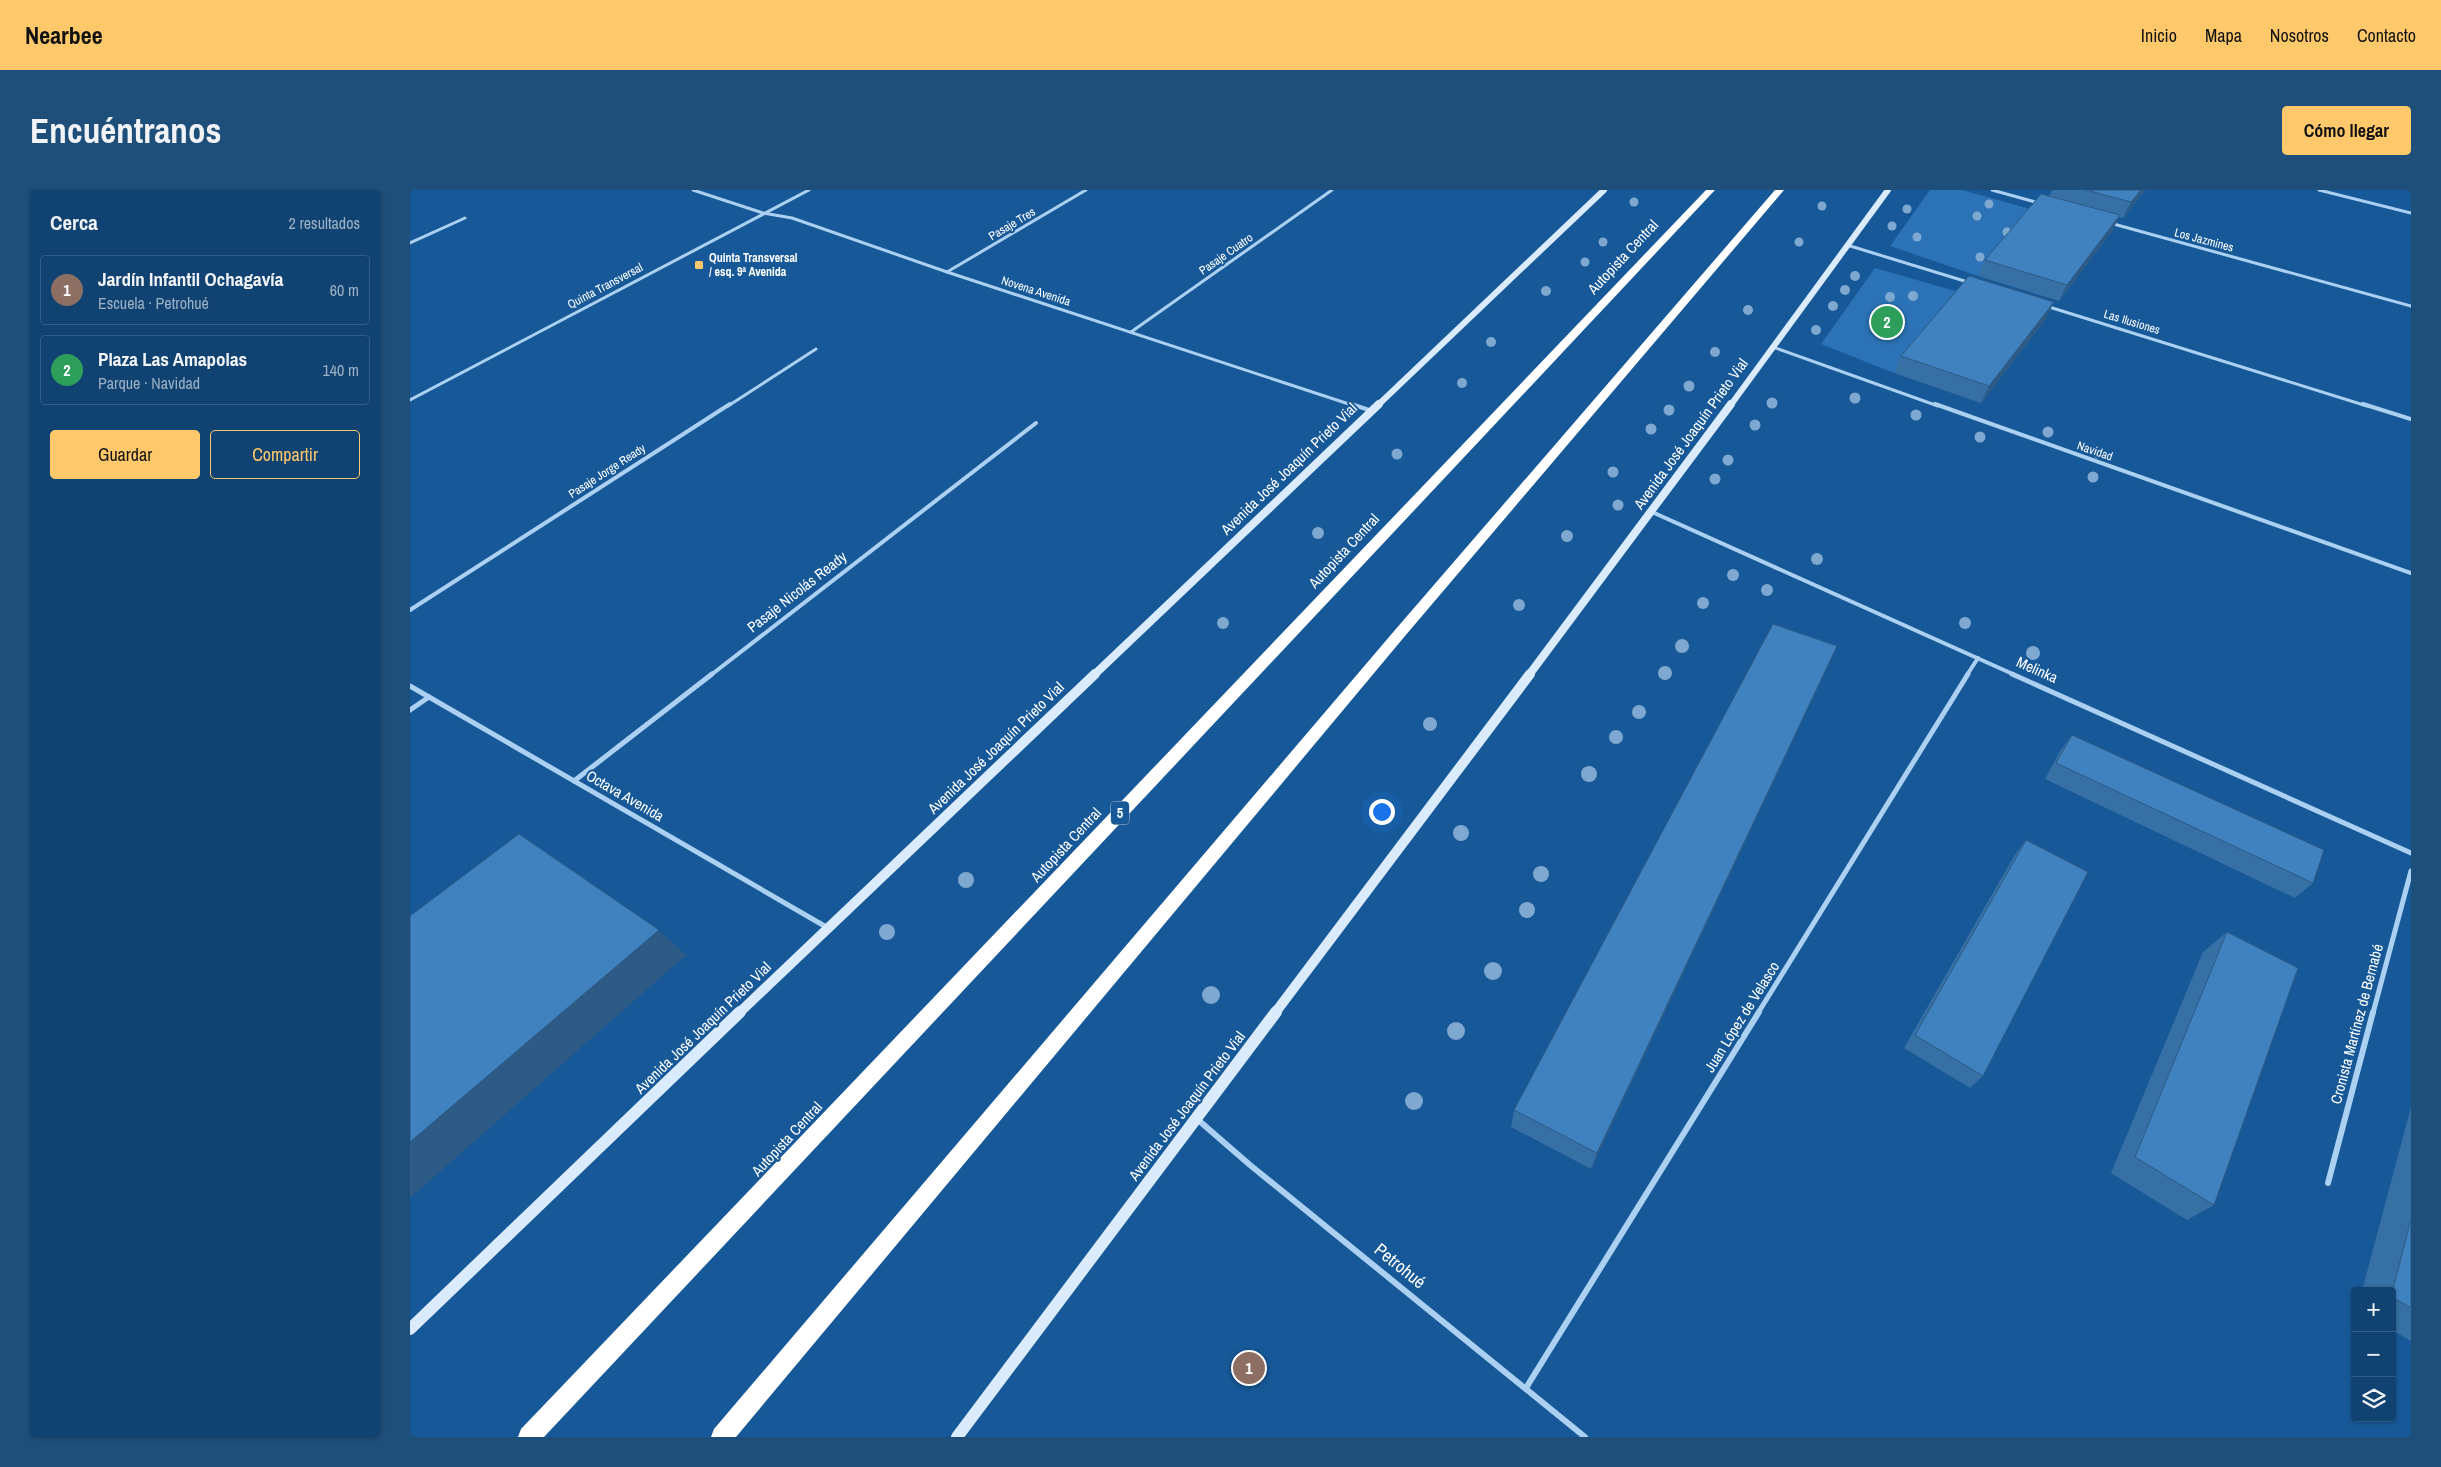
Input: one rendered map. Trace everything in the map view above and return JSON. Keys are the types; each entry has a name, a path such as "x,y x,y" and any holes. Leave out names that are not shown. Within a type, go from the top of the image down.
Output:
{"highway":[{"name":"Autopista Central","path":"529,1437 1711,190"},
{"path":"722,1437 1374,663 1780,190"}],"main road":[{"name":"Avenida José Joaquín Prieto Vial","path":"410,1329 828,928 1604,190"},
{"name":"Avenida José Joaquín Prieto Vial","path":"957,1437 1652,512 1888,190"}],"street":[{"name":"Novena Avenida","path":"693,190 763,213 792,218 947,272 1372,411"},
{"name":"Quinta Transversal","path":"410,400 809,190"},
{"name":"Pasaje Tres","path":"947,272 1086,190"},
{"name":"Pasaje Cuatro","path":"1131,332 1332,190"},
{"path":"1992,190 2046,205"},
{"path":"2319,190 2411,213"},
{"path":"410,243 465,218"},
{"name":"Los Jazmines","path":"2104,221 2411,306"},
{"path":"1847,245 1976,285"},
{"name":"Las Ilusiones","path":"2042,305 2411,418"},
{"name":"Navidad","path":"1773,347 2411,573"},
{"name":"Pasaje Jorge Ready","path":"410,610 816,349"},
{"name":"Pasaje Nicolás Ready","path":"574,781 1036,423"},
{"name":"Melinka","path":"1652,512 2411,853"},
{"name":"Juan López de Velasco","path":"1526,1388 1978,658"},
{"name":"Octava Avenida","path":"410,686 828,928"},
{"path":"410,710 429,697"},
{"name":"Cronista Martínez de Bernabé","path":"2328,1183 2411,871"},
{"name":"Petrohué","path":"1197,1118 1250,1165 1585,1437"}],"shaded area":[{"path":"1930,190 1962,190 2034,210 1978,276 1890,246"},
{"path":"1875,268 1962,293 1894,373 1821,344"}],"building":[{"path":"2086,190 2141,190 2131,202"},
{"path":"2041,194 2120,215 2067,285 1985,260"},
{"path":"1969,276 2054,302 1989,386 1901,356"},
{"path":"1773,624 1837,646 1597,1153 1514,1110"},
{"path":"2072,735 2324,850 2313,883 2056,763"},
{"path":"519,834 659,930 410,1142 410,916"},
{"path":"2026,840 2088,872 1983,1076 1915,1035"},
{"path":"2227,932 2298,968 2214,1205 2135,1157"},
{"path":"2411,1219 2411,1308 2396,1299 2396,1287 2394,1287"}],"place":[{"name":"Quinta Transversal / esq. 9ª Avenida","path":"699,265"},
{"name":"Plaza Las Amapolas","path":"1887,322"},
{"name":"Jardín Infantil Ochagavía","path":"1249,1368"}]}
